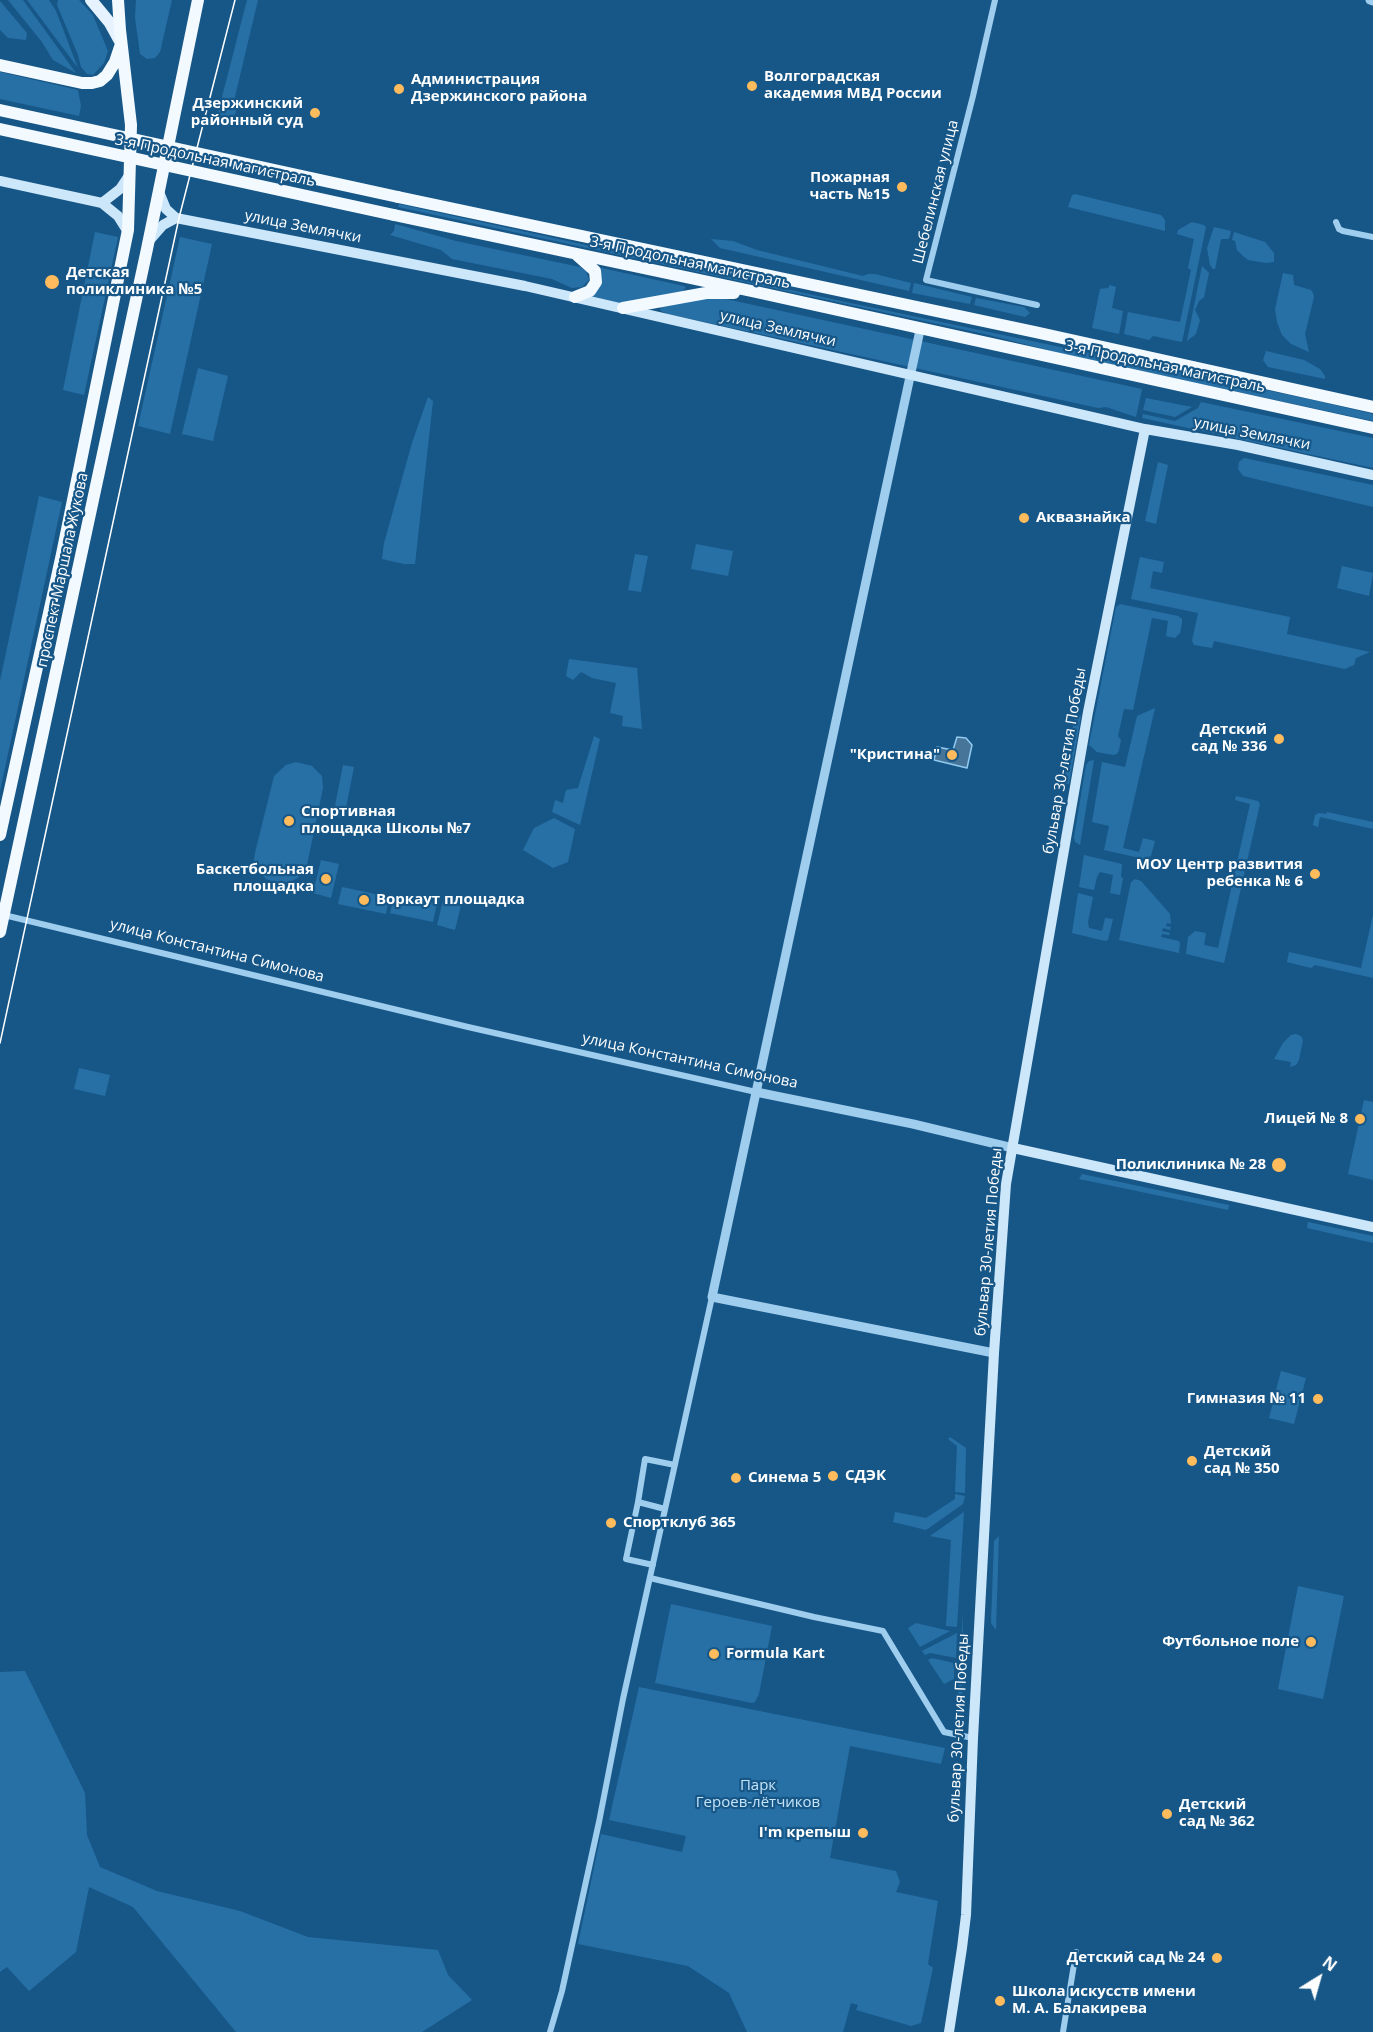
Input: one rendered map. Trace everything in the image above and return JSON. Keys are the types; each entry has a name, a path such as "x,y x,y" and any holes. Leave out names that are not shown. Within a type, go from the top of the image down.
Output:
{"highway":[{"name":"проспект Маршала Жукова","path":"0,835 62,554 128,232 131,125 118,0"},
{"name":"проспект Маршала Жукова","path":"0,932 155,213 198,0"},
{"path":"0,65 82,83 92,83 100,81 107,75 115,62 121,43"},
{"name":"3-я Продольная магистраль","path":"0,110 1373,407"},
{"name":"3-я Продольная магистраль","path":"0,129 1373,428"},
{"path":"573,253 595,271 596,282 590,291 575,297"},
{"path":"623,308 706,293 756,292"}],"main road":[{"path":"91,0 110,23 121,43"},
{"path":"102,203 120,189 130,173"},
{"path":"0,182 102,203 118,216 128,232"},
{"path":"149,241 163,225 176,218 166,209 159,192"},
{"name":"улица Землячки","path":"176,218 575,297 1145,429 1238,445 1373,475"},
{"name":"бульвар 30-летия Победы","path":"949,2032 966,1915 973,1738 994,1353 1006,1184 1088,712 1145,429"},
{"name":"улица Константина Симонова","path":"1013,1148 1373,1227"}],"street":[{"name":"Шебелинская улица","path":"995,0 926,280 1037,305"},
{"path":"1336,222 1339,229 1343,231 1373,237"},
{"path":"550,2032 562,1991 600,1822 622,1699 712,1297 920,335 915,328"},
{"name":"улица Константина Симонова","path":"4,915 468,1027 1013,1148"},
{"path":"712,1297 994,1353"},
{"path":"653,1565 626,1559 645,1459 675,1466"},
{"path":"638,1502 665,1509"},
{"path":"650,1578 883,1631 944,1732 973,1738"},
{"path":"1063,2032 1076,1952"}],"green space":[{"path":"8,0 23,0 76,73 53,60 42,42"},
{"path":"27,0 49,0 56,11 78,68"},
{"path":"58,0 79,0 93,15 108,51 104,63 93,75 87,74 81,67 57,5"},
{"path":"136,0 172,0 160,52 155,58 147,59 140,54 135,18"},
{"path":"247,0 258,0 233,105 237,107 232,126 228,127 215,124"},
{"path":"0,1 27,33 26,40 8,38 0,30"},
{"path":"0,72 78,90 81,106 79,116 0,99"},
{"path":"1072,195 1161,215 1165,220 1165,231 1068,207"},
{"path":"399,204 841,301 1318,401 1373,414 1373,421 398,207"},
{"path":"1192,222 1206,227 1182,342 1153,336 1149,340 1124,334 1128,312 1180,322 1191,270 1188,268 1194,239 1177,234 1178,230"},
{"path":"395,224 456,241 580,267 586,271 589,280 582,287 572,288 552,279 452,259 441,250 390,235 394,231"},
{"path":"1214,227 1231,231 1229,239 1221,239 1215,269 1213,269 1207,248"},
{"path":"95,232 118,237 84,395 63,390"},
{"path":"1234,232 1265,242 1274,253 1274,262 1248,260 1237,250 1235,241 1232,240"},
{"path":"180,237 212,244 170,434 138,426"},
{"path":"711,239 733,241 757,250 863,276 875,274 911,283 909,291 720,248"},
{"path":"1202,266 1209,273 1204,297 1199,301 1195,310 1200,320 1196,334 1187,341"},
{"path":"597,267 686,287 682,292 620,303 589,296"},
{"path":"1283,273 1293,275 1294,285 1311,290 1313,293 1305,334 1309,352 1291,344 1282,335 1277,322 1275,309"},
{"path":"914,283 972,297 970,304 912,293"},
{"path":"1110,285 1116,287 1112,308 1123,311 1119,334 1092,328 1100,289 1108,288"},
{"path":"712,296 1142,389 1136,417 1106,407 1098,408 668,314 660,309 662,306"},
{"path":"976,298 1024,307 1030,313 1025,317 974,305"},
{"path":"1266,351 1304,360 1320,369 1325,379 1268,367 1263,360"},
{"path":"198,368 228,376 213,441 182,434"},
{"path":"428,397 433,401 415,564 404,564 382,559 384,543 412,443"},
{"path":"1146,398 1192,407 1175,417 1143,410"},
{"path":"1201,402 1373,438 1373,468 1142,418 1143,414 1175,421 1198,408"},
{"path":"1244,458 1373,485 1373,507 1243,476 1238,469 1239,462"},
{"path":"1158,462 1168,465 1156,524 1145,521"},
{"path":"39,496 62,502 0,791 0,681"},
{"path":"696,544 733,551 728,576 691,569"},
{"path":"635,554 648,556 641,592 628,590"},
{"path":"1140,557 1164,562 1162,573 1153,571 1150,588 1290,617 1287,634 1370,652 1356,658 1354,665 1345,669 1214,641 1212,648 1194,645 1192,641 1198,613 1131,599"},
{"path":"1342,566 1373,573 1369,596 1337,588"},
{"path":"1120,604 1178,616 1182,619 1182,623 1180,633 1175,638 1166,636 1168,621 1152,618 1133,710 1124,709 1118,736 1121,740 1119,750 1113,755 1097,752 1089,745 1116,607"},
{"path":"569,659 637,668 642,729 622,726 623,716 610,713 616,683 592,678 581,672 573,680 566,676"},
{"path":"1155,708 1123,848 1139,852 1143,838 1155,841 1151,856 1144,859 1104,850 1109,826 1092,822 1102,762 1125,767 1137,716"},
{"path":"1075,715 1081,716 1069,784 1063,783"},
{"path":"594,736 600,739 580,825 552,812 555,800 563,803 566,790 578,788"},
{"path":"1094,760 1080,845 1075,842 1074,837 1086,765 1089,761"},
{"name":"Спортивная площадка Школы №7","path":"296,762 312,766 322,776 323,788 307,865 298,878 289,882 277,883 266,879 259,871 254,860 255,853 274,776 286,765"},
{"path":"343,765 354,767 344,818 333,816"},
{"path":"1236,796 1258,801 1260,804 1224,963 1186,954 1188,937 1195,931 1206,933 1204,945 1218,948 1250,804 1235,800"},
{"path":"1327,812 1373,822 1373,829 1320,817 1318,827 1313,825 1315,815"},
{"path":"554,818 575,829 568,862 553,868 523,850 534,828"},
{"path":"1084,855 1122,864 1121,877 1123,878 1120,895 1110,893 1113,875 1100,872 1094,890 1079,887"},
{"name":"Баскетбольная площадка","path":"321,860 339,864 331,898 313,893"},
{"path":"1135,879 1141,881 1170,914 1171,924 1167,923 1166,926 1171,927 1170,930 1163,928 1162,931 1170,933 1169,935 1162,934 1161,937 1179,941 1179,953 1119,940 1131,882"},
{"name":"Воркаут площадка","path":"342,887 389,897 386,914 338,904"},
{"path":"1078,893 1093,897 1089,928 1102,931 1105,918 1113,919 1108,940 1072,933"},
{"name":"Воркаут площадка","path":"395,894 437,903 433,922 390,913"},
{"path":"444,897 462,901 455,930 437,925"},
{"path":"1373,915 1373,978 1315,965 1311,968 1287,962 1289,952 1361,968"},
{"path":"1296,1034 1303,1040 1299,1060 1296,1065 1290,1067 1291,1062 1274,1059 1283,1043 1291,1035"},
{"path":"79,1068 110,1075 105,1096 74,1089"},
{"path":"1364,1100 1373,1102 1373,1180 1348,1174"},
{"path":"1082,1174 1229,1205 1228,1210 1079,1179"},
{"path":"1308,1222 1373,1236 1373,1243 1307,1228"},
{"path":"1281,1371 1306,1378 1294,1424 1269,1418"},
{"path":"950,1437 966,1448 965,1493 955,1492 957,1446 948,1439"},
{"path":"955,1494 965,1496 963,1504 926,1530 893,1522 895,1512 926,1518 955,1499"},
{"path":"964,1512 957,1627 946,1626 951,1540 930,1536"},
{"path":"999,1536 996,1630 991,1623 994,1541"},
{"name":"Футбольное поле","path":"1298,1586 1344,1596 1323,1699 1278,1689"},
{"name":"Formula Kart","path":"671,1604 772,1626 759,1694 755,1702 655,1683"},
{"path":"963,1611 962,1725 956,1729"},
{"path":"916,1623 950,1631 920,1647 908,1628"},
{"path":"957,1633 956,1658 930,1653 925,1655 922,1651"},
{"path":"932,1658 954,1663 954,1679 944,1684 928,1660"},
{"path":"25,1671 85,1793 87,1835 100,1867 157,1891 240,1911 308,1937 438,1950 448,1975 472,2000 422,2032 236,2032 133,1907 89,1887 76,1952 29,1991 7,1967 0,1972 0,1672"},
{"name":"Парк Героев-лётчиков","path":"639,1687 945,1748 941,1764 850,1746 830,1858 896,1871 900,1882 896,1892 938,1901 928,1964 933,1968 921,2023 911,2026 856,2010 858,2005 851,2003 843,2032 747,2032 729,1993 688,1966 578,1944 601,1834 682,1852 686,1836 609,1820"}],"shaded area":[{"name":"\"Кристина\"","path":"957,737 966,738 972,745 967,768 934,760 937,747 953,750"}],"tram line":[{"path":"0,1043 179,218 235,0"}],"place":[{"name":"Волгоградская академия МВД России","path":"752,86"},
{"name":"Администрация Дзержинского района","path":"399,89"},
{"name":"Дзержинский районный суд","path":"315,113"},
{"name":"Пожарная часть №15","path":"902,187"},
{"name":"Детская поликлиника №5","path":"52,282"},
{"name":"Аквазнайка","path":"1024,518"},
{"name":"Детский сад № 336","path":"1279,739"},
{"name":"\"Кристина\"","path":"952,755"},
{"name":"Спортивная площадка Школы №7","path":"289,821"},
{"name":"МОУ Центр развития ребенка № 6","path":"1315,874"},
{"name":"Баскетбольная площадка","path":"326,879"},
{"name":"Воркаут площадка","path":"364,900"},
{"name":"Лицей № 8","path":"1360,1119"},
{"name":"Поликлиника № 28","path":"1279,1165"},
{"name":"Гимназия № 11","path":"1318,1399"},
{"name":"Детский сад № 350","path":"1192,1461"},
{"name":"СДЭК","path":"833,1476"},
{"name":"Синема 5","path":"736,1478"},
{"name":"Спортклуб 365","path":"611,1523"},
{"name":"Футбольное поле","path":"1311,1642"},
{"name":"Formula Kart","path":"714,1654"},
{"name":"Детский сад № 362","path":"1167,1814"},
{"name":"I'm крепыш","path":"863,1833"},
{"name":"Детский сад № 24","path":"1217,1958"},
{"name":"Школа искусств имени М. А. Балакирева","path":"1000,2001"}]}
